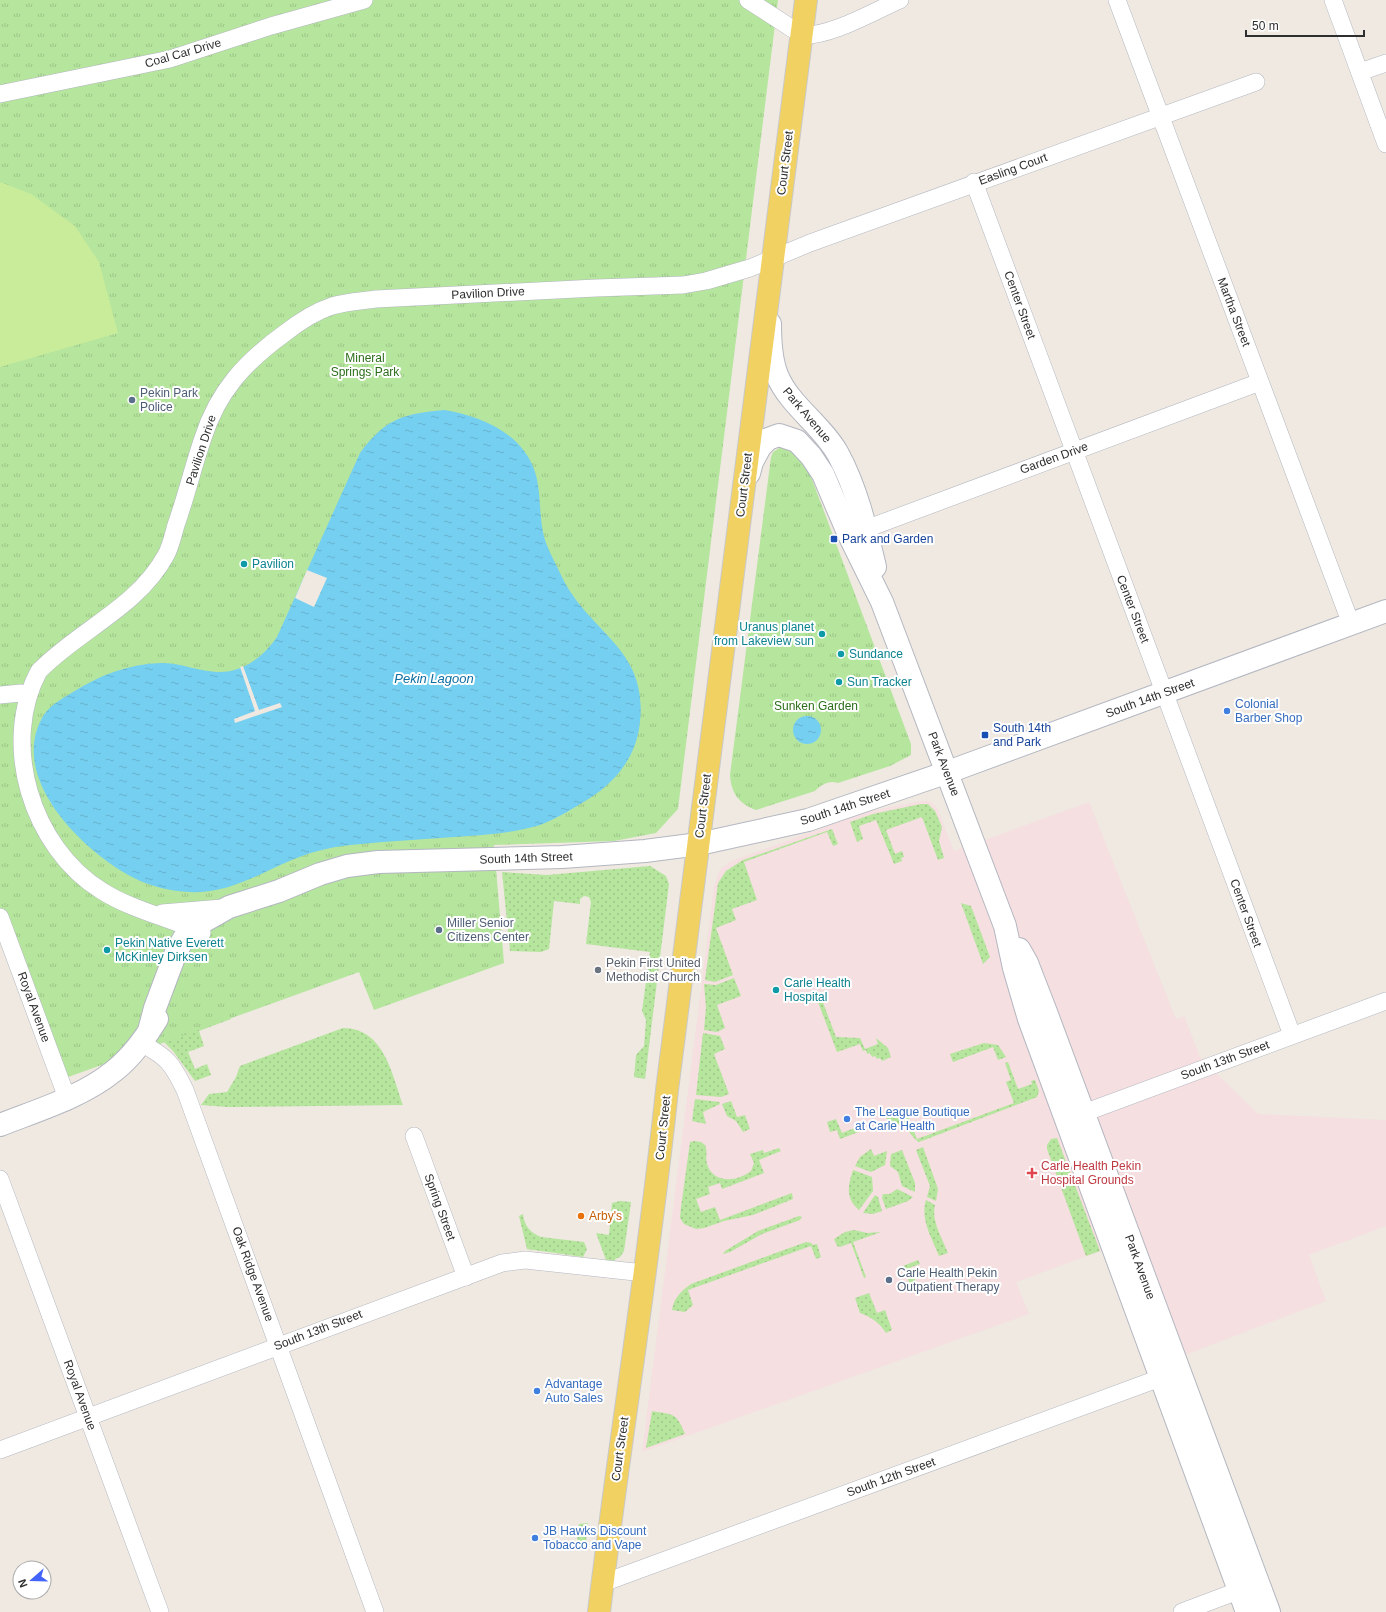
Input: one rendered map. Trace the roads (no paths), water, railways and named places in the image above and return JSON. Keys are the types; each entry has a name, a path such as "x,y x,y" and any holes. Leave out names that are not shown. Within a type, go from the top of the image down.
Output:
{"main road":[{"name":"Court Street","path":"599,1612 655,1198 769,294 772,259 806,0"}],"street":[{"name":"Coal Car Drive","path":"0,94 170,59 271,26 364,0"},
{"path":"748,0 762,11 802,34 808,35 831,30 900,0"},
{"name":"Martha Street","path":"1117,0 1351,624"},
{"path":"1333,0 1386,144"},
{"path":"1360,72 1386,63"},
{"name":"Easling Court","path":"772,259 810,243 974,182 1256,82"},
{"name":"Center Street","path":"974,182 1292,1035"},
{"name":"Pavilion Drive","path":"197,931 118,900 102,891 74,871 48,844 20,800 11,774 8,747 13,712 21,693 38,672 51,660 131,598 150,578 167,554 202,439 218,401 230,382 249,361 276,339 313,314 344,303 376,299 588,288 683,285 721,277 772,259"},
{"name":"Park Avenue","path":"769,294 772,354 777,376 786,392 823,432 839,456 851,483 858,532 882,602 948,772 1005,926 1014,968 1029,1019 1074,1116 1248,1587 1269,1612"},
{"name":"Garden Drive","path":"858,532 1260,382"},
{"name":"Park Avenue","path":"743,493 752,462 764,443 779,435 790,438 797,441 819,468 834,496 858,532"},
{"name":"South 14th Street","path":"197,931 229,907 279,891 320,874 346,866 366,863 575,857 699,844 808,820 948,772 1386,611"},
{"path":"0,695 21,693"},
{"name":"South 14th Street","path":"0,1125 90,1088 114,1071 131,1055 145,1037 176,952 184,938 259,903 279,891"},
{"name":"Pavilion Drive","path":"150,912 180,913 229,907"},
{"name":"Royal Avenue","path":"0,917 67,1098"},
{"name":"South 13th Street","path":"1074,1116 1386,1001"},
{"name":"Oak Ridge Avenue","path":"145,1037 171,1063 185,1090 375,1612"},
{"name":"Spring Street","path":"414,1136 466,1277"},
{"name":"Royal Avenue","path":"0,1178 160,1612"},
{"name":"South 13th Street","path":"0,1450 278,1345 502,1263 525,1260 644,1273"},
{"name":"South 12th Street","path":"603,1583 1170,1374"},
{"path":"1182,1612 1248,1587"},
{"name":"Park Avenue","path":"1247,1612 1248,1587"}],"water":[{"name":"Pekin Lagoon","path":"444,410 472,417 498,429 521,447 529,458 537,480 542,525 546,543 551,555 573,596 615,644 627,660 636,679 641,702 639,729 633,750 622,769 608,785 599,792 560,816 540,825 523,829 469,836 334,847 286,862 240,883 207,892 175,891 161,888 134,878 115,867 94,851 75,833 58,812 44,790 36,767 34,743 44,715 59,701 83,686 94,680 126,668 161,663 176,664 217,672 226,672 244,667 259,657 277,637 360,453 378,432 396,420 417,413"},
{"path":"807,716 817,720 821,730 817,740 807,744 797,740 793,730 797,720"}],"place":[{"name":"Pekin Park Police","path":"132,400"},
{"name":"Park and Garden","path":"834,539"},
{"name":"Pavilion","path":"244,564"},
{"name":"Uranus planet from Lakeview sun","path":"822,634"},
{"name":"Sundance","path":"841,654"},
{"name":"Sun Tracker","path":"839,682"},
{"name":"Colonial Barber Shop","path":"1227,711"},
{"name":"South 14th and Park","path":"985,735"},
{"name":"Miller Senior Citizens Center","path":"439,930"},
{"name":"Pekin Native Everett McKinley Dirksen","path":"107,950"},
{"name":"Pekin First United Methodist Church","path":"598,970"},
{"name":"Carle Health Hospital","path":"776,990"},
{"name":"The League Boutique at Carle Health","path":"847,1119"},
{"name":"Carle Health Pekin Hospital Grounds","path":"1032,1173"},
{"name":"Arby's","path":"581,1216"},
{"name":"Carle Health Pekin Outpatient Therapy","path":"889,1280"},
{"name":"Advantage Auto Sales","path":"537,1391"},
{"name":"JB Hawks Discount Tobacco and Vape","path":"535,1538"}],"park label":[{"name":"Mineral Springs Park","path":"365,365"},
{"name":"Sunken Garden","path":"816,706"}]}
